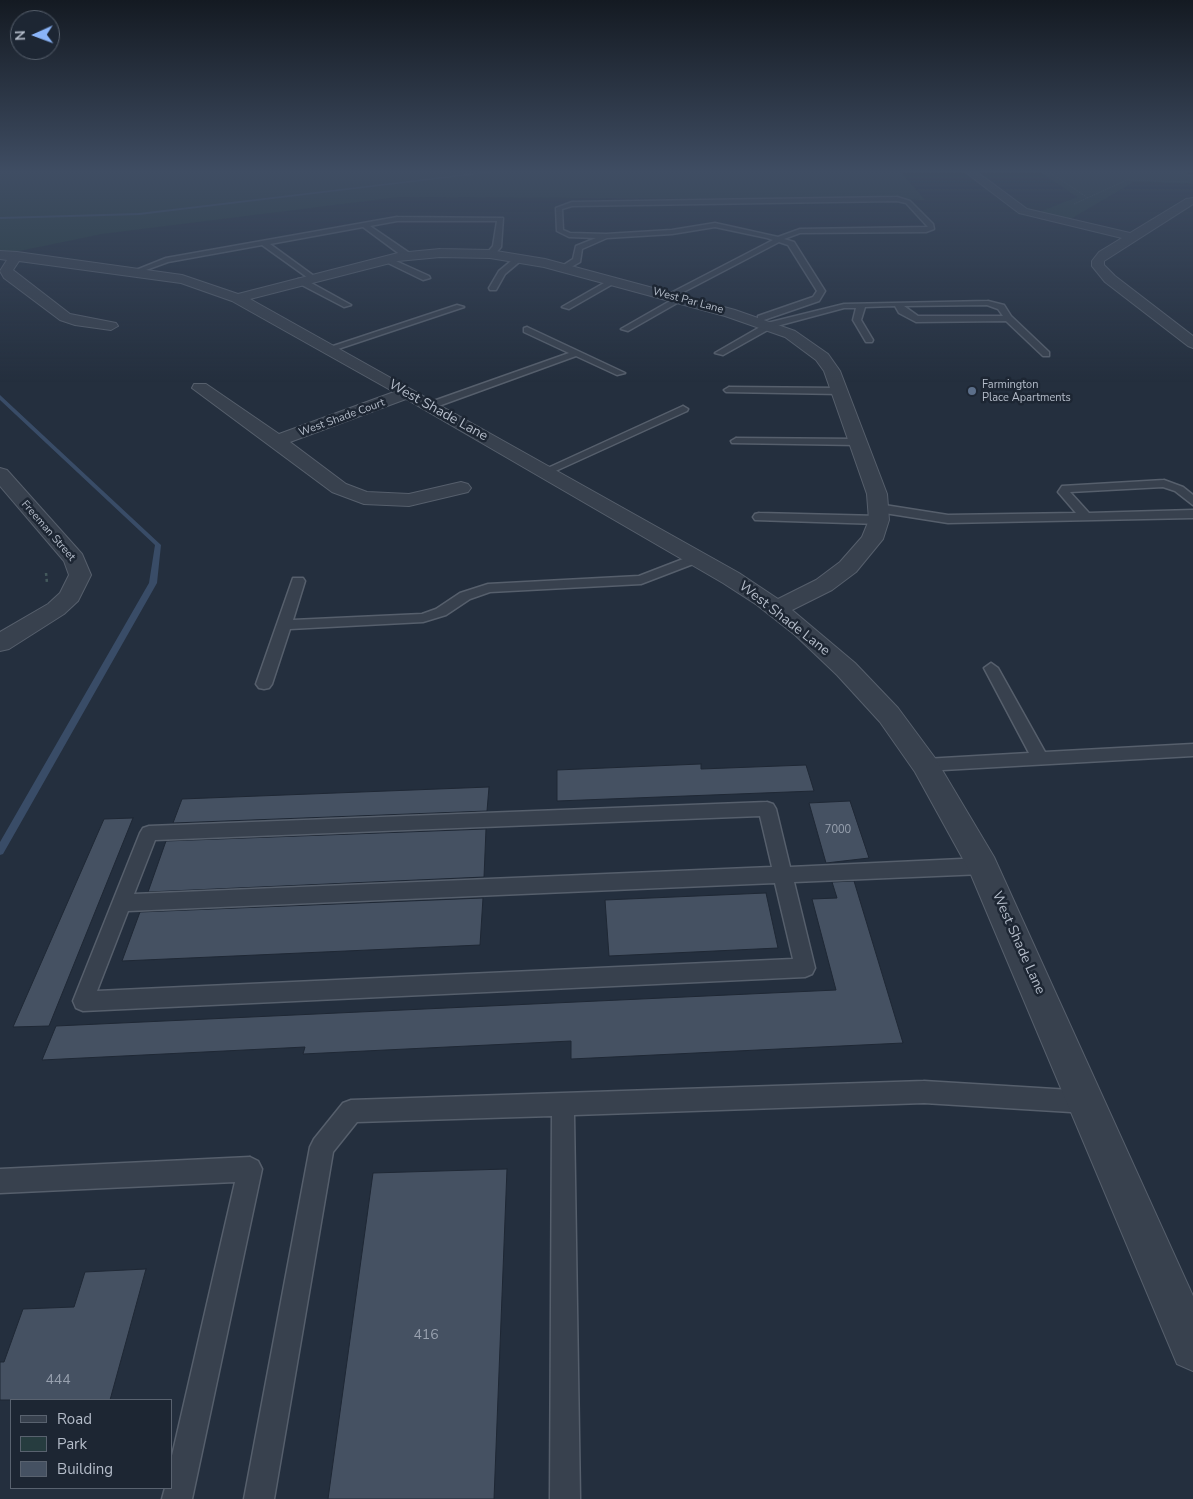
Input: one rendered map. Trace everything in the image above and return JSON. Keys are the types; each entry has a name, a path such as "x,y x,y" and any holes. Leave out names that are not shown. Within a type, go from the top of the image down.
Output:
{"street":[{"path":"1124,242 1103,255 1098,261 1098,266 1110,279 1193,343"},
{"name":"West Par Lane","path":"237,298 387,259 440,253 490,254 520,258 563,268 770,325 806,344 822,357 832,372 878,494 879,514"},
{"path":"9,256 6,270 16,280 65,317 75,321 111,326"},
{"name":"West Shade Lane","path":"9,256 182,279 210,287 237,298 731,578 776,609 846,669 889,716 925,764 983,866 1087,1102 1181,1293 1193,1348"},
{"name":"West Shade Court","path":"200,388 277,441 339,488 364,498 410,500 461,488"},
{"name":"West Shade Court","path":"277,441 407,393"},
{"name":"Freeman Street","path":"0,475 74,559 80,575 70,596 56,609 0,643"},
{"path":"776,609 824,585 848,567 872,539 879,514"}],"lane":[{"path":"135,272 166,260 270,242"},
{"path":"388,242 408,256"},
{"path":"490,254 497,247 498,242"},
{"path":"572,242 574,246 579,248 593,242"},
{"path":"625,329 770,242"},
{"path":"754,320 816,299 821,291 791,244 786,242"},
{"path":"264,243 306,280 346,305"},
{"path":"563,268 577,260 579,248"},
{"path":"494,288 502,274 520,258"},
{"path":"387,259 426,278"},
{"path":"566,307 614,281"},
{"path":"808,288 816,281"},
{"path":"797,305 795,301 800,296"},
{"path":"720,353 770,325 844,306 988,303 1001,307 1008,318 1046,354"},
{"path":"898,304 902,311 916,319 990,320 1008,318"},
{"path":"861,305 856,320 869,340"},
{"path":"329,349 460,307"},
{"path":"527,330 620,373"},
{"path":"429,406 577,353"},
{"path":"729,390 840,391"},
{"path":"545,472 682,409"},
{"path":"736,441 858,442"},
{"path":"1086,518 1064,492 1066,488 1164,483 1179,489 1193,502"},
{"path":"759,517 879,514 948,519 1086,518 1193,514"},
{"path":"284,625 423,618 441,612 465,596 488,588 641,580 696,558"},
{"path":"264,684 298,581"},
{"path":"991,668 1040,758"},
{"path":"925,764 1193,750"},
{"path":"767,809 805,968 83,1001 121,903 149,833 767,809"},
{"path":"121,903 983,866"},
{"path":"259,1499 322,1147 351,1111 924,1092 1087,1102"},
{"path":"563,1104 565,1499"},
{"path":"0,1181 250,1169 177,1499"}],"green space":[{"path":"0,242 63,242 0,255"}],"building":[{"path":"701,764 701,769 806,765 814,791 557,801 557,770"},
{"path":"489,787 487,811 173,823 182,799"},
{"path":"850,801 869,858 826,863 809,803"},
{"path":"133,818 49,1026 13,1027 104,819"},
{"path":"486,829 484,877 148,892 166,841"},
{"path":"854,881 903,1043 571,1059 571,1041 303,1054 305,1047 42,1060 56,1026 836,990 812,899 837,898 832,882"},
{"path":"766,893 778,948 609,956 605,900"},
{"path":"483,898 480,945 122,961 140,912"},
{"path":"507,1169 494,1499 328,1499 373,1173"},
{"path":"146,1269 110,1399 0,1400 0,1362 4,1362 23,1309 74,1307 85,1272"}],"waterway":[{"path":"0,397 158,545 153,583 0,851"}],"place":[{"name":"Farmington Place Apartments","path":"972,391"}]}
